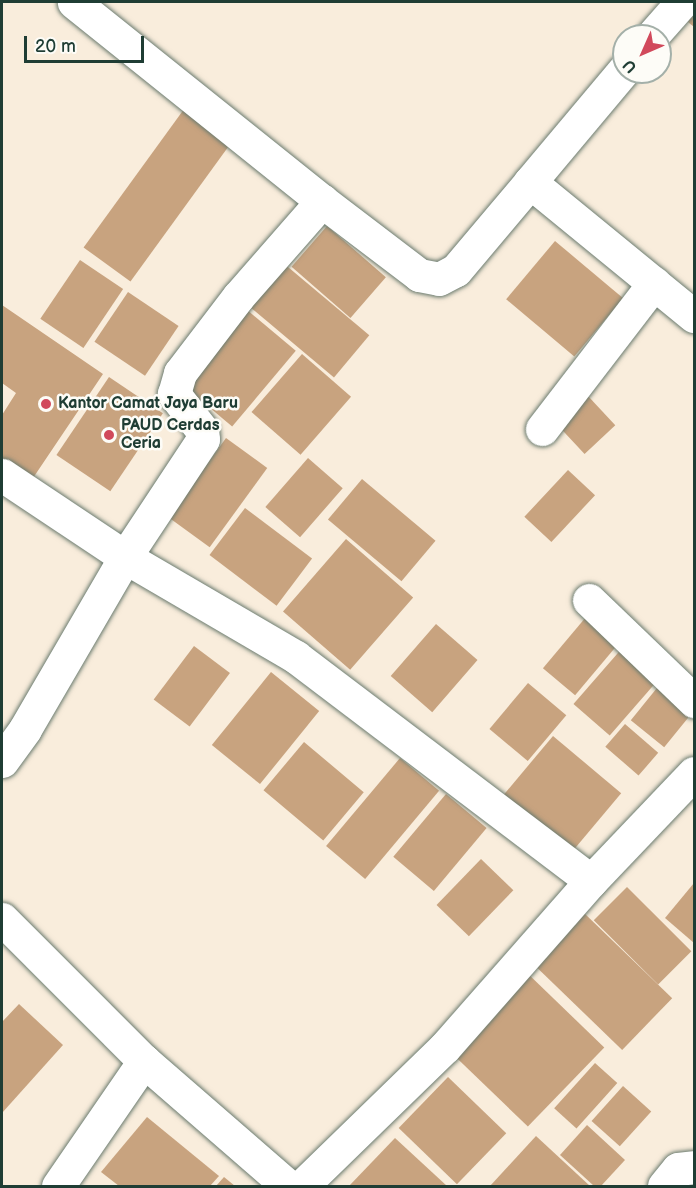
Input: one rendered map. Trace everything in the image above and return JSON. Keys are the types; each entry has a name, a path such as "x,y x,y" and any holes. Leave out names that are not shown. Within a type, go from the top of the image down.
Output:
{"street":[{"path":"74,2 419,276 439,279 456,270 612,84"},
{"path":"663,24 682,2"},
{"path":"530,182 694,316"},
{"path":"2,761 25,729 125,557 203,439 202,430 174,394 180,373 238,297 322,201"},
{"path":"542,429 654,283"},
{"path":"2,475 125,557 296,657 591,882"},
{"path":"589,600 694,701"},
{"path":"302,1186 445,1047 591,882 691,785"},
{"path":"2,919 144,1061 288,1186"},
{"path":"58,1186 144,1061"},
{"path":"664,1186 678,1169 694,1167"}],"building":[{"path":"694,13 694,27 688,22"},
{"path":"187,105 234,139 130,281 84,247"},
{"path":"327,226 386,277 350,318 292,267"},
{"path":"555,241 623,298 574,356 506,299"},
{"path":"80,260 123,289 83,348 40,319"},
{"path":"282,262 369,335 334,377 247,304"},
{"path":"128,292 179,326 145,376 94,342"},
{"name":"Kantor Camat Jaya Baru","path":"2,305 103,374 31,481 2,460 2,415 16,393 2,383"},
{"path":"246,309 296,351 232,427 182,385"},
{"path":"302,354 351,397 301,455 251,412"},
{"name":"PAUD Cerdas Ceria","path":"109,377 163,413 110,491 56,455"},
{"path":"588,396 615,425 585,454 557,425"},
{"path":"226,438 267,468 210,547 168,517"},
{"path":"308,458 343,488 300,537 265,507"},
{"path":"568,470 595,495 551,542 524,517"},
{"path":"362,479 436,541 401,581 328,520"},
{"path":"245,508 312,559 277,606 209,555"},
{"path":"346,539 413,597 350,670 283,611"},
{"path":"586,617 618,644 575,695 543,668"},
{"path":"436,624 478,660 432,712 391,676"},
{"path":"194,646 230,673 190,727 154,700"},
{"path":"624,646 660,677 610,736 573,704"},
{"path":"271,672 319,711 260,784 212,745"},
{"path":"528,683 566,715 528,761 489,729"},
{"path":"661,683 694,710 664,747 631,720"},
{"path":"625,724 658,753 639,776 605,747"},
{"path":"553,736 621,793 570,854 502,797"},
{"path":"304,742 364,792 323,840 264,790"},
{"path":"400,758 439,791 365,879 326,846"},
{"path":"446,794 487,828 434,891 393,857"},
{"path":"481,859 513,890 469,936 437,905"},
{"path":"694,883 694,943 665,918"},
{"path":"627,887 691,951 658,985 594,920"},
{"path":"583,912 672,998 622,1050 533,964"},
{"path":"523,969 604,1047 528,1127 447,1048"},
{"path":"19,1004 63,1045 2,1113 2,1022"},
{"path":"595,1063 617,1083 576,1128 554,1108"},
{"path":"448,1077 506,1133 457,1184 399,1128"},
{"path":"623,1086 651,1111 620,1146 592,1121"},
{"path":"147,1117 219,1176 210,1186 119,1186 101,1172"},
{"path":"587,1125 625,1160 601,1186 594,1186 560,1155"},
{"path":"536,1136 590,1186 490,1186"},
{"path":"395,1138 447,1186 349,1186"},
{"path":"224,1177 235,1186 216,1186"}],"place":[{"name":"Kantor Camat Jaya Baru","path":"46,404"},
{"name":"PAUD Cerdas Ceria","path":"109,435"}]}
